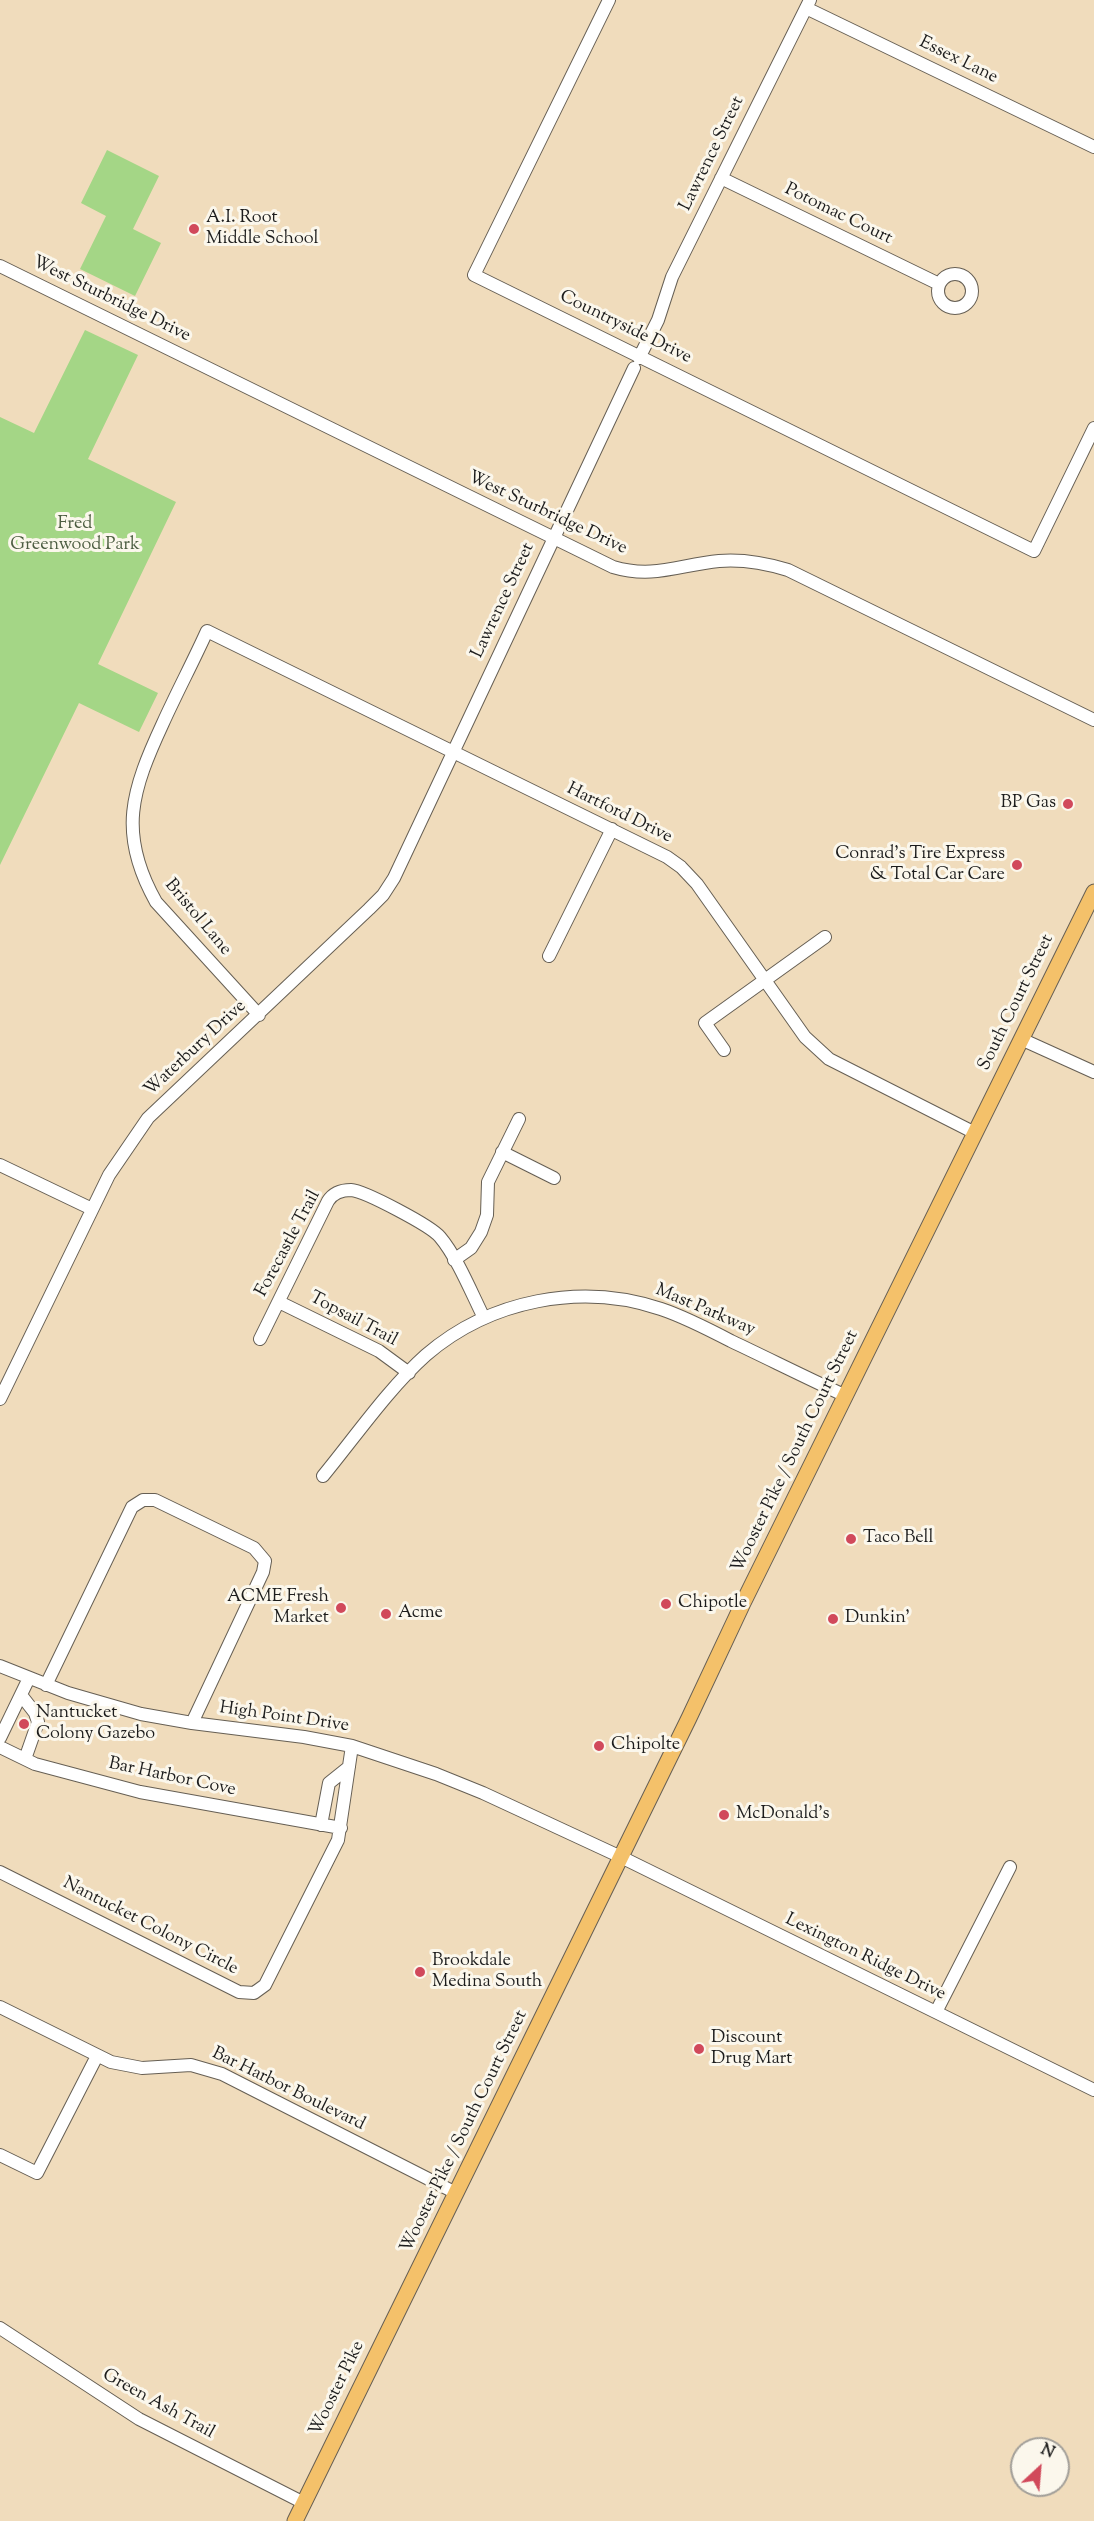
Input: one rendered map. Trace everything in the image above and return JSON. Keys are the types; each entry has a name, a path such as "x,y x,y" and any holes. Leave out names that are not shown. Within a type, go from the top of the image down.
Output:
{"main road":[{"name":"South Court Street","path":"975,1133 1094,892"},
{"name":"Wooster Pike / South Court Street","path":"416,2275 975,1133"},
{"name":"Wooster Pike","path":"296,2521 416,2275"}],"street":[{"name":"Countryside Drive","path":"609,0 474,274 638,360 1034,551 1093,434"},
{"name":"Lawrence Street","path":"452,752 658,320 672,277 808,4"},
{"name":"Essex Lane","path":"808,4 1094,147"},
{"name":"Potomac Court","path":"721,178 939,284"},
{"name":"West Sturbridge Drive","path":"0,266 613,567 644,573 734,560 752,561 780,568 1094,720"},
{"name":"Hartford Drive","path":"207,631 668,856 697,884 804,1037 829,1059 975,1133"},
{"name":"Bristol Lane","path":"207,631 140,776 133,806 134,846 142,875 156,902 259,1015"},
{"name":"Waterbury Drive","path":"0,1399 92,1209 120,1157 148,1118 259,1015 383,894 394,878 452,752"},
{"path":"549,956 612,829"},
{"path":"724,1050 705,1023 825,937"},
{"path":"1021,1039 1094,1072"},
{"path":"454,1260 475,1244 481,1232 487,1215 487,1187 519,1119"},
{"path":"502,1152 554,1178"},
{"path":"0,1165 92,1209"},
{"name":"Forecastle Trail","path":"260,1339 328,1201 335,1193 342,1191 360,1192 426,1226 440,1237 484,1318"},
{"name":"Mast Parkway","path":"323,1476 409,1373 448,1339 484,1318 530,1302 554,1298 586,1296 632,1301 659,1308 687,1319 846,1396"},
{"name":"Topsail Trail","path":"279,1302 379,1351 409,1373"},
{"path":"46,1685 132,1507 143,1500 155,1500 254,1548 265,1561 263,1572 192,1723"},
{"name":"High Point Drive","path":"0,1666 46,1685 104,1704 192,1723 304,1737 352,1746 436,1774 483,1793 621,1857"},
{"path":"0,1738 29,1678"},
{"path":"21,1695 35,1713 38,1722 25,1760"},
{"name":"Nantucket Colony Circle","path":"0,1872 239,1992 254,1994 266,1984 338,1840 342,1828 352,1746"},
{"name":"Bar Harbor Cove","path":"0,1747 35,1764 141,1792 342,1828"},
{"path":"321,1825 329,1783 349,1767"},
{"name":"Lexington Ridge Drive","path":"621,1857 1094,2090"},
{"path":"936,2012 1010,1867"},
{"name":"Bar Harbor Boulevard","path":"0,2007 97,2056 125,2067 174,2065 207,2069 456,2193"},
{"path":"0,2155 38,2174 97,2056"},
{"name":"Green Ash Trail","path":"0,2328 139,2419 304,2503"}],"green space":[{"path":"107,150 159,176 133,229 161,243 135,296 80,269 106,216 81,203"},
{"name":"Fred Greenwood Park","path":"85,330 138,355 88,459 176,502 98,664 158,693 139,732 79,703 0,865 0,417 34,433"}],"place":[{"name":"A.I. Root Middle School","path":"194,229"},
{"name":"BP Gas","path":"1068,804"},
{"name":"Conrad's Tire Express & Total Car Care","path":"1017,865"},
{"name":"Taco Bell","path":"851,1539"},
{"name":"Chipotle","path":"666,1604"},
{"name":"ACME Fresh Market","path":"341,1608"},
{"name":"Acme","path":"386,1614"},
{"name":"Dunkin'","path":"833,1619"},
{"name":"Nantucket Colony Gazebo","path":"24,1724"},
{"name":"Chipolte","path":"599,1746"},
{"name":"McDonald's","path":"724,1815"},
{"name":"Brookdale Medina South","path":"420,1972"},
{"name":"Discount Drug Mart","path":"699,2049"}]}
